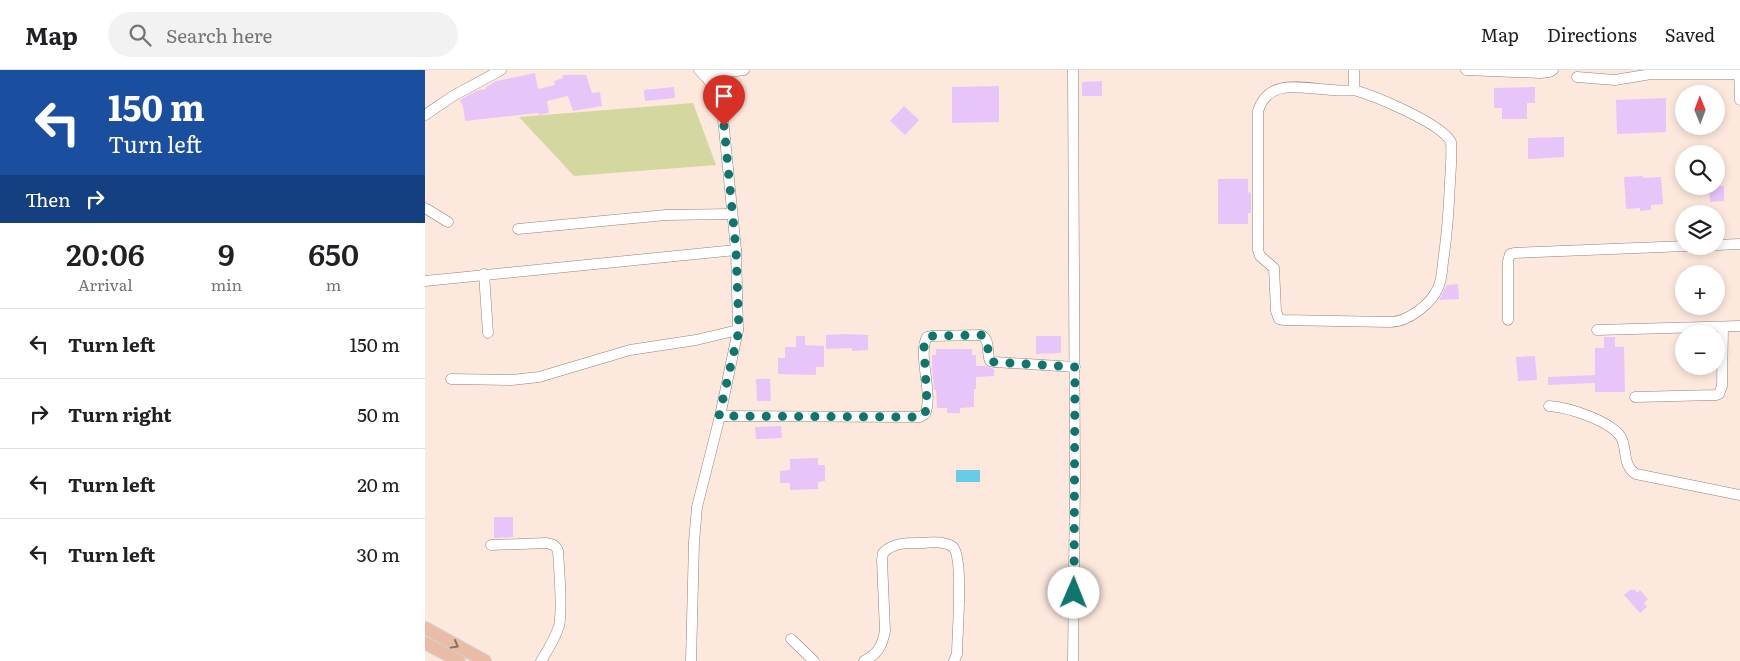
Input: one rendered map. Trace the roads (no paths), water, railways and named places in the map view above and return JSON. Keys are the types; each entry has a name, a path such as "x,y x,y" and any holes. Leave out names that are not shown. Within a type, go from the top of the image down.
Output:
{"main road":[{"path":"425,628 485,661"},
{"path":"425,642 459,661"}],"street":[{"path":"425,115 453,96 501,70"},
{"path":"702,73 744,70"},
{"path":"1073,70 1075,367 1073,661"},
{"path":"1353,90 1354,70"},
{"path":"1466,70 1540,73 1553,70"},
{"path":"1577,77 1615,80 1651,74 1739,72 1740,100"},
{"path":"691,661 695,526 701,487 739,330 736,250 722,108 712,83 702,73"},
{"path":"1290,82 1353,90 1380,98 1399,107 1442,133 1451,142 1447,239 1439,284 1434,295 1427,303 1410,318 1403,321 1279,319 1276,311 1273,268 1260,256 1258,250 1258,111 1260,101 1264,94 1278,83 1290,82"},
{"path":"425,208 448,222"},
{"path":"518,228 666,215 732,214"},
{"path":"1725,245 1740,244"},
{"path":"1508,320 1508,261 1511,254 1675,246"},
{"path":"425,281 736,250"},
{"path":"484,274 488,333"},
{"path":"1725,327 1740,326"},
{"path":"1597,330 1675,328"},
{"path":"451,379 512,380 539,377 630,350 696,340 739,330"},
{"path":"719,416 920,417 925,414 927,403 924,346 927,337 931,336 981,335 987,341 990,361 994,362 1075,367"},
{"path":"1635,397 1716,396 1719,394 1722,386 1722,375"},
{"path":"1549,406 1564,407 1580,413 1617,432 1624,445 1628,467 1636,474 1740,495"},
{"path":"864,661 879,650 885,631 883,553 894,545 927,542 943,543 952,546 956,552 959,578 957,654 954,661"},
{"path":"491,545 546,543 557,546 559,626 541,661"},
{"path":"791,639 814,661"}],"water":[{"path":"956,470 980,470 980,482 956,482"}]}
